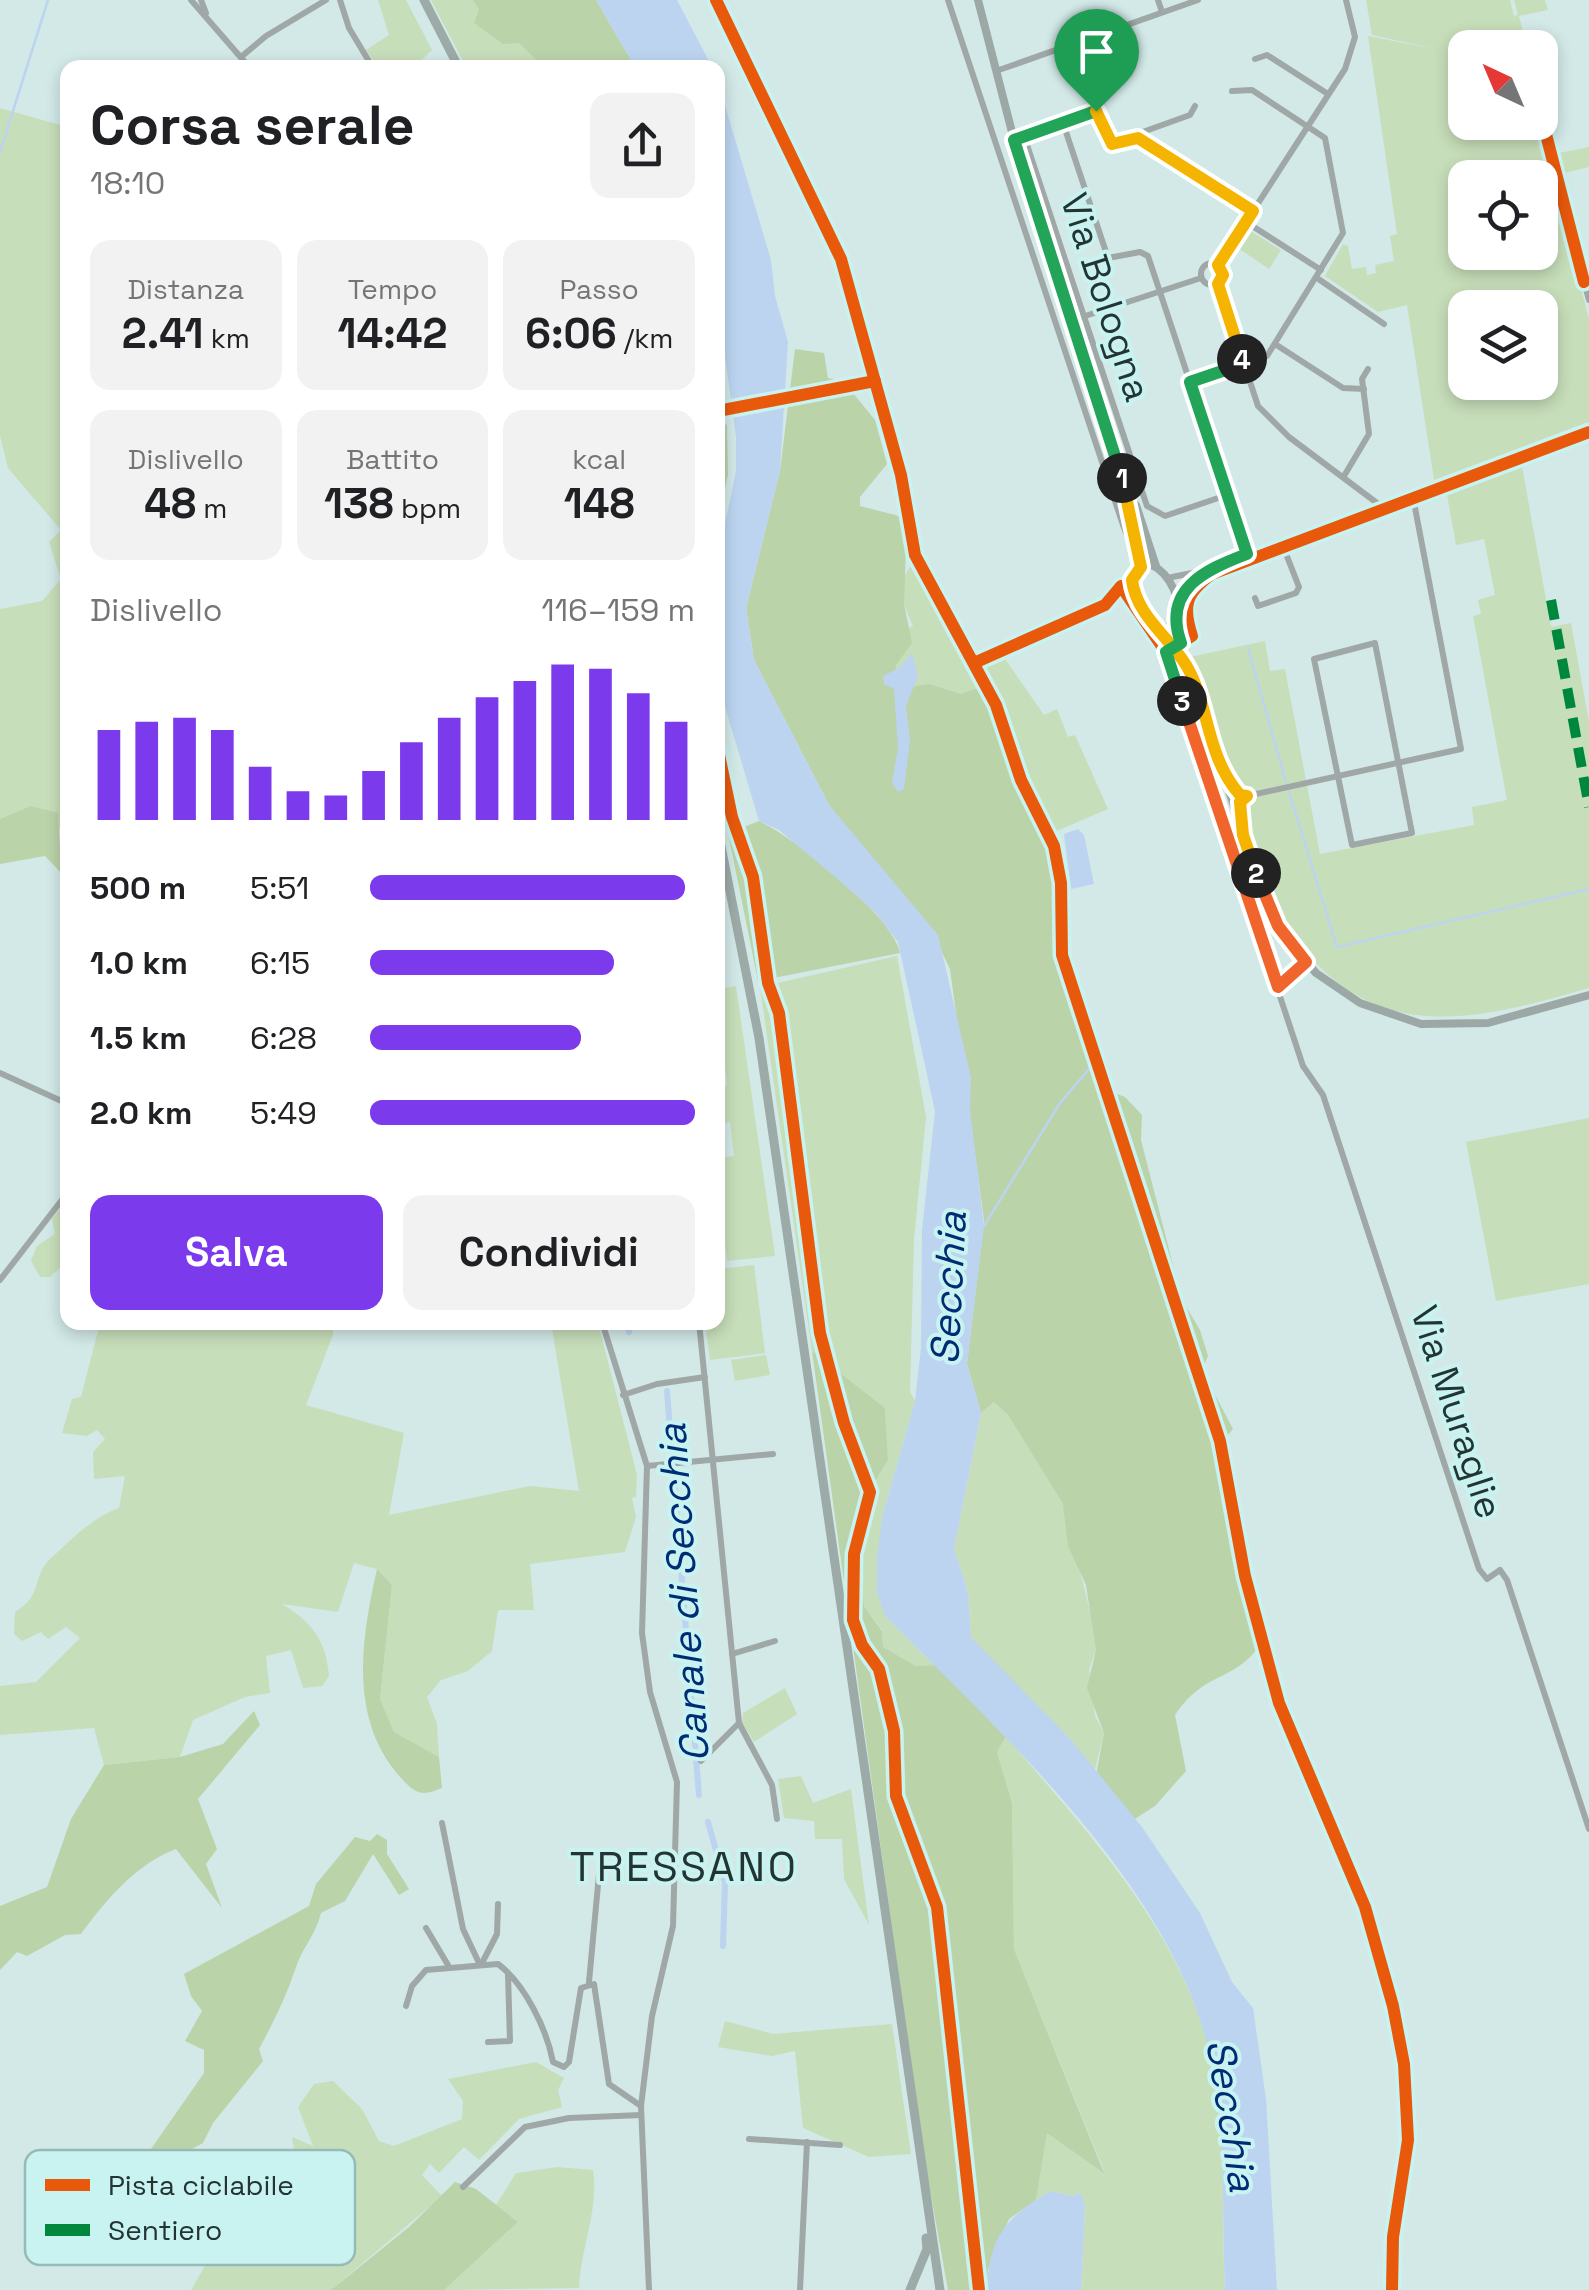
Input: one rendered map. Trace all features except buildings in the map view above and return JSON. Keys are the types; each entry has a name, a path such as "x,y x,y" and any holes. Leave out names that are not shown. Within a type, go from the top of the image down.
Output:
{"main road":[{"path":"424,0 455,60"},
{"path":"978,0 1014,140 1156,566 1179,603 1174,624 1185,664 1270,912 1306,962 1360,1004 1420,1024 1488,1023 1589,995"},
{"path":"1101,407 1132,508 1141,567 1132,585 1185,664"},
{"path":"1141,567 1156,566"},
{"path":"1157,627 1174,624"},
{"path":"725,867 758,1038 806,1350 940,2290"},
{"path":"910,2290 927,2249 925,2201"}],"street":[{"path":"192,0 241,58 266,36 322,2"},
{"path":"201,0 208,18"},
{"path":"340,0 349,28 368,60"},
{"path":"948,0 1126,533 1134,532"},
{"path":"1158,0 1162,12"},
{"path":"999,70 1198,0"},
{"path":"1218,265 1352,52 1354,22 1346,0"},
{"path":"1255,59 1266,55 1328,94"},
{"path":"1190,382 1267,356 1343,233 1329,144 1252,90 1232,91"},
{"path":"1014,140 1096,111 1112,144 1138,138 1190,116 1195,106"},
{"path":"1063,123 1108,258 1145,253 1247,554"},
{"name":"Via Bologna","path":"1024,136 1149,510 1164,516 1228,494"},
{"path":"1138,138 1253,211"},
{"path":"1246,222 1384,324"},
{"path":"1201,278 1206,265 1218,265"},
{"path":"1218,265 1223,275 1218,284 1243,364 1265,416 1378,504"},
{"path":"1072,320 1201,278"},
{"path":"1201,278 1208,285 1218,284"},
{"path":"1586,281 1589,300"},
{"path":"1275,344 1343,388 1364,389"},
{"path":"1344,476 1369,434 1362,379 1368,369"},
{"path":"1166,578 1202,571 1589,427"},
{"path":"1220,768 1240,795 1247,796 1458,751 1462,744 1412,492"},
{"path":"1255,598 1258,606 1296,593 1299,587 1281,541"},
{"path":"1179,603 1202,571"},
{"path":"1374,643 1399,764 1412,833 1352,845 1314,659 1374,643"},
{"name":"Via Muraglie","path":"1166,652 1302,1066 1329,1112 1479,1569 1487,1579 1500,1570 1507,1580 1589,1829"},
{"path":"1243,835 1240,802 1247,796"},
{"path":"1278,987 1306,962"},
{"path":"0,1073 60,1100"},
{"path":"0,1280 60,1202"},
{"path":"604,1330 647,1466 642,1633 650,1692 676,1782 677,1803 674,1926 652,2016 641,2110 649,2290"},
{"path":"700,1330 738,1723 772,1785 777,1819"},
{"path":"623,1396 657,1384 706,1377"},
{"path":"647,1466 773,1454"},
{"path":"732,1654 775,1642"},
{"path":"701,1761 738,1723"},
{"path":"442,1824 464,1929 480,1963"},
{"path":"598,1874 589,1982 597,1992 609,2084 641,2110"},
{"path":"480,1963 496,1934 498,1904"},
{"path":"426,1928 444,1966"},
{"path":"406,2006 418,1976 444,1966 498,1964 508,1972 547,2036 558,2068 569,2062 581,1988 589,1982"},
{"path":"488,2042 510,2041 508,1972"},
{"path":"463,2187 525,2127 641,2110"},
{"path":"749,2139 840,2145"},
{"path":"800,2290 806,2142"}],"green space":[{"path":"378,0 406,0 432,50 421,60 373,60 366,50 389,35"},
{"path":"431,0 473,0 479,10 540,60 462,60"},
{"path":"473,0 596,0 631,60 537,60 519,43 503,44 474,23 479,10"},
{"path":"1366,0 1510,0 1514,16 1518,15 1514,0 1545,0 1548,10 1519,16 1523,30 1448,30 1448,140 1550,140 1554,154 1589,147 1589,167 1561,174 1585,271 1577,273 1589,319 1589,423 1434,480 1407,305 1378,312 1325,276 1343,244 1348,246 1352,269 1366,267 1367,275 1376,273 1375,265 1394,261 1390,236 1397,234 1368,36 1435,49 1372,35"},
{"path":"0,108 60,125 60,529 8,468 0,436"},
{"path":"1249,230 1281,250 1269,269 1238,248"},
{"path":"795,349 824,353 828,378 844,382 875,420 887,464 860,497 860,506 907,518 904,604 912,643 896,665 895,682 903,688 929,684 961,694 981,687 1000,721 1016,773 1051,830 1060,856 1063,953 1109,1091 1125,1097 1142,1115 1141,1140 1182,1300 1200,1330 1208,1356 1202,1370 1233,1429 1221,1443 1259,1646 1240,1665 1197,1691 1175,1715 1186,1771 1155,1806 1130,1822 1095,1780 1104,1733 1087,1688 1096,1650 1086,1585 1068,1546 1063,1504 1008,1415 994,1402 981,1413 967,1364 984,1220 950,969 934,936 829,805 754,660 746,608 780,471"},
{"path":"725,425 728,475 725,487"},
{"path":"1521,461 1551,627 1571,623 1589,722 1589,988 1498,1011 1417,1015 1380,1006 1345,987 1311,958 1279,916 1190,657 1265,641 1270,671 1285,669 1320,854 1474,825 1472,807 1507,800 1473,616 1481,614 1478,600 1495,595 1484,539 1456,545 1446,489"},
{"path":"60,531 60,576 49,542"},
{"path":"916,560 945,618 937,621 946,619 995,709 1016,773 813,675 913,626 902,584"},
{"path":"60,580 60,829 30,806 0,819 0,609 42,601"},
{"path":"1003,656 1044,715 1057,709 1068,737 1075,735 1108,809 1052,833 977,665"},
{"path":"30,806 58,813 60,872 45,856 0,864 0,819"},
{"path":"759,821 840,878 879,918 900,953 758,981 728,833"},
{"path":"897,956 926,1117 914,1240 910,1392 915,1401 882,1518 877,1592 919,1651 936,1665 916,1666 883,1647 882,1630 864,1606 855,1534 860,1506 888,1460 885,1408 812,1351 760,987"},
{"path":"736,986 775,1256 727,1261 725,1157 734,1156 730,1122 725,1123 725,988"},
{"path":"1589,1118 1589,1284 1496,1301 1466,1142"},
{"path":"60,1209 60,1268 50,1277 40,1277 31,1261 37,1246 55,1234 52,1219"},
{"path":"754,1265 765,1353 710,1360 706,1330 725,1330 725,1268"},
{"path":"98,1330 333,1330 306,1405 404,1433 389,1515 530,1486 579,1491 552,1330 600,1330 637,1475 636,1497 632,1498 636,1517 625,1552 530,1564 534,1610 498,1610 492,1651 468,1671 441,1680 427,1697 437,1724 439,1757 394,1732 380,1699 392,1585 377,1569 354,1563 338,1612 282,1604 302,1618 321,1642 329,1676 322,1686 303,1688 291,1650 266,1656 270,1693 245,1697 193,1720 180,1757 104,1765 94,1728 0,1735 0,1686 36,1682 80,1638 66,1627 48,1639 41,1632 22,1641 14,1634 15,1612 30,1600 49,1560 90,1524 119,1508 125,1476 94,1479 93,1452 105,1439 97,1430 87,1436 62,1433 72,1399 81,1397"},
{"path":"812,1351 885,1408 888,1460 860,1506 855,1534 864,1606 882,1631 883,1647 916,1666 936,1665 1006,1736 997,1752 1012,1803 1014,1949 1104,2173 1047,2133 1036,2200 1009,2219 988,2269 987,2290 948,2290 923,2151"},
{"path":"766,1355 770,1375 735,1381 731,1360"},
{"path":"994,1402 1008,1415 1063,1504 1095,1631 1096,1650 1089,1670 1095,1716 1104,1733 1095,1769 971,1637 968,1592 954,1549 981,1413"},
{"path":"377,1569 392,1585 380,1699 394,1732 439,1757 442,1788 429,1792 412,1788 385,1756 366,1706 364,1651"},
{"path":"785,1688 797,1714 754,1742 742,1722 743,1713"},
{"path":"254,1711 260,1725 198,1799 217,1849 206,1864 222,1908 176,1849 135,1874 111,1896 81,1934 65,1935 27,1956 17,1952 0,1970 0,1906 47,1887 71,1819 104,1765 180,1757 223,1744"},
{"path":"1006,1736 1127,1884 1177,1965 1196,2008 1210,2054 1219,2112 1225,2290 1081,2290 1085,2206 1080,2193 1072,2196 1051,2191 1036,2200 1047,2132 1104,2171 1014,1949 1012,1803 997,1752"},
{"path":"801,1776 813,1803 851,1789 869,1925 844,1879 842,1839 815,1839 814,1821 784,1818 778,1779"},
{"path":"377,1834 387,1840 387,1854 409,1889 399,1895 373,1854 345,1901 321,1913 259,2049 263,2061 213,2123 203,2143 190,2150 150,2150 204,2073 204,2050 185,2041 202,2011 191,1996 184,1974 309,1906 316,1884 355,1837 370,1841"},
{"path":"725,2021 773,2034 892,2024 911,2154 869,2157 803,2128 795,2051 772,2056 718,2047"},
{"path":"536,2062 564,2078 558,2090 562,2107 519,2119 479,2160 464,2147 439,2173 430,2164 422,2175 442,2196 331,2290 191,2290 206,2265 355,2265 355,2150 294,2150 292,2137 313,2146 298,2107 314,2084 333,2081 362,2109 379,2141 394,2146 462,2119 463,2101 448,2079"},
{"path":"557,2167 593,2170 594,2200 579,2288 444,2290 518,2222 496,2205 516,2173"},
{"path":"455,2182 476,2189 518,2222 444,2290 331,2290 409,2227"}],"water":[{"path":"596,0 677,0 708,60 631,60"},
{"name":"Secchia","path":"725,106 771,260 775,296 788,342 780,471 746,608 754,660 829,805 938,935 971,1078 970,1110 984,1226 967,1364 981,1413 954,1549 968,1592 971,1637 1072,1741 1142,1827 1200,1913 1232,1982 1253,2008 1266,2099 1277,2290 1225,2290 1221,2143 1210,2056 1190,1993 1160,1932 1122,1873 1078,1817 885,1616 877,1592 882,1518 915,1401 921,1348 922,1230 935,1111 898,942 876,913 834,876 779,830 759,821 725,707 725,524 736,471 736,437 725,356"},
{"path":"912,653 918,676 906,706 910,740 904,789 898,792 892,783 898,748 894,689 884,684 883,676 899,668"},
{"path":"1078,829 1084,835 1094,884 1071,889 1064,834"},
{"path":"1051,2191 1072,2196 1081,2193 1085,2206 1081,2290 987,2290 992,2255 1003,2230 1022,2210"}],"waterway":[{"path":"0,152 48,0"},
{"path":"1248,648 1286,782"},
{"path":"1289,792 1337,947 1589,889"},
{"name":"Secchia","path":"984,1226 1060,1103 1090,1068"},
{"name":"Canale di Secchia","path":"667,1391 699,1795"},
{"name":"Canale di Secchia","path":"708,1822 725,1883 723,1946"}],"marked path":[{"path":"1551,600 1589,807"}],"cycle path":[{"path":"716,0 841,259 901,475 915,555 996,705 1021,780 1054,846 1061,883 1062,955 1220,1441 1245,1576 1279,1703 1365,1907 1393,2006 1404,2064 1408,2140 1393,2237 1392,2290"},
{"path":"1547,140 1584,282"},
{"path":"725,410 875,381"},
{"path":"974,663 1105,605 1121,586 1166,652 1192,636 1188,600 1212,574 1589,432"},
{"path":"725,784 753,877 768,983 779,1013 820,1333 844,1423 870,1492 854,1554 853,1620 862,1645 879,1669 894,1731 896,1796 937,1907 979,2290"}],"district":[{"name":"TRESSANO","path":"684,1866"}],"route":[{"path":"1096,111 1014,140 1132,508 1141,567 1135,572 1132,585 1150,622 1157,627 1174,648 1182,662 1185,664 1220,768 1231,778 1234,789 1247,796 1240,802 1245,822 1243,835 1264,897 1278,926 1306,962 1282,979 1278,987 1166,652 1174,648 1181,643 1174,624 1188,587 1202,571 1247,554 1190,382 1243,364 1218,284 1223,275 1218,265 1253,211 1138,138 1112,144 1101,113 1096,111"}]}
